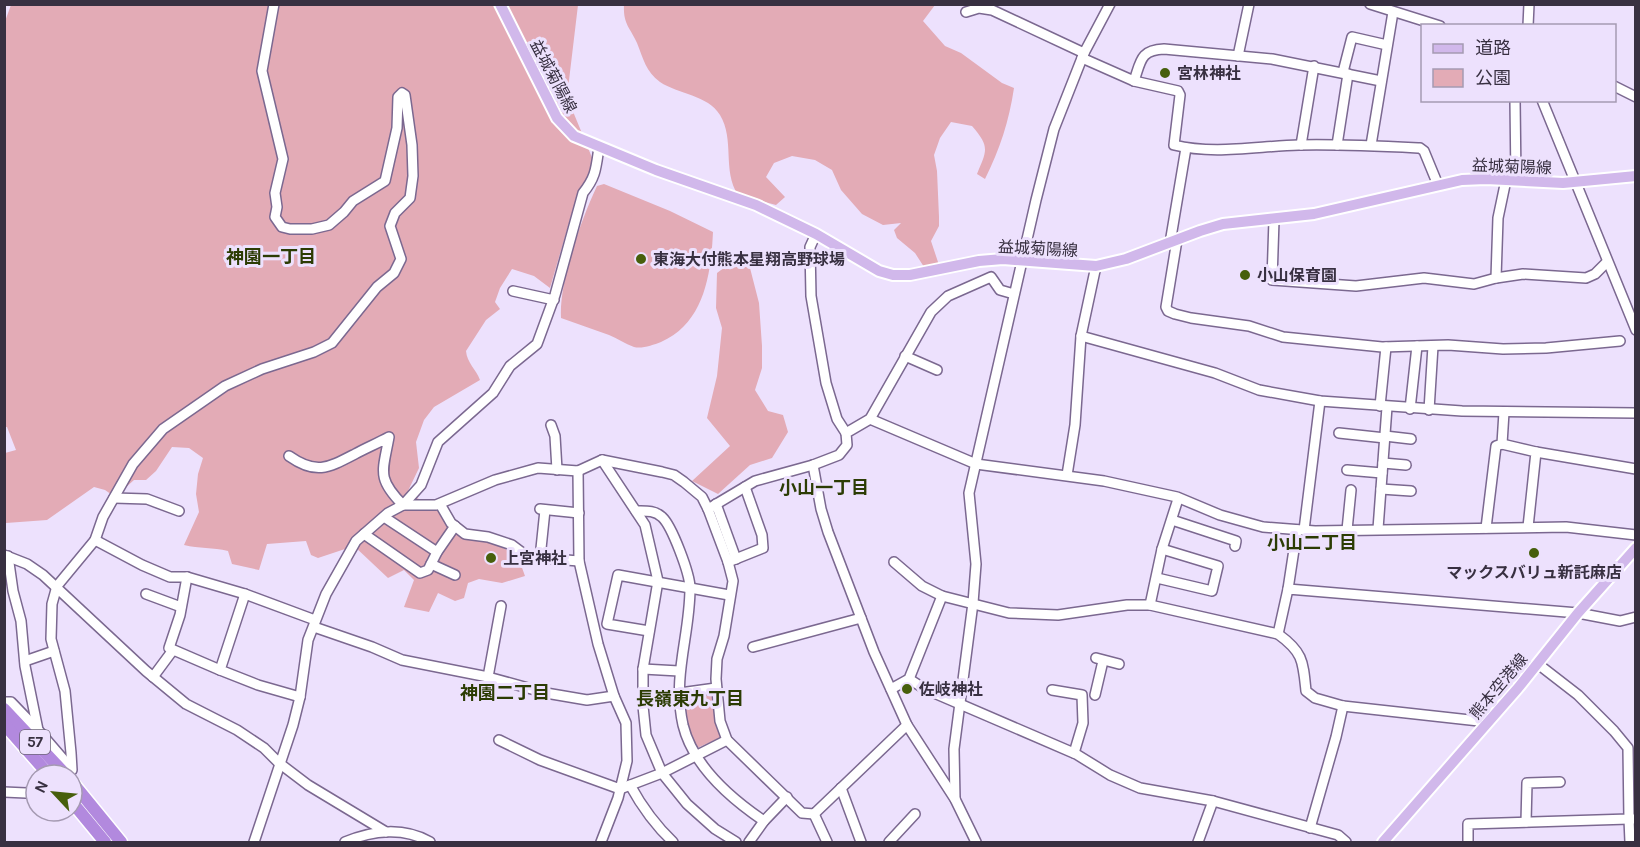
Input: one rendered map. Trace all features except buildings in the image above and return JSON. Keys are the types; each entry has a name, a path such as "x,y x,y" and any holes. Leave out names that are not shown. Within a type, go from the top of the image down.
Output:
{"highway":[{"name":"57","path":"4,708 57,763"},
{"name":"57","path":"4,724 39,763"},
{"name":"57","path":"84,795 121,843"},
{"path":"84,817 105,843"}],"main road":[{"name":"益城菊陽線","path":"500,4 557,118 574,136 756,205 816,234 879,271 893,275 910,275 1003,259 1096,266 1126,259 1223,224 1314,214 1462,180 1575,182 1635,176"},
{"name":"熊本空港線","path":"1383,843 1635,548"}],"street":[{"path":"70,763 64,691 51,639 50,617 57,586 95,540 103,518 133,464 163,429 225,386 262,369 314,352 332,343 377,287 394,273 401,259 390,226 395,213 410,198 413,176 410,125 405,95 402,93 398,97 397,128 385,181 353,201 329,225 312,229 291,229 282,227 275,217 277,207 275,193 283,159 262,71 274,4"},
{"path":"955,799 953,766 976,564 969,493 1052,139 1083,55 1110,4"},
{"path":"1238,56 1249,4"},
{"path":"1370,4 1433,24"},
{"path":"1528,24 1529,4"},
{"path":"966,12 979,8 992,10 1134,81 1178,90 1180,95 1174,145 1186,148 1225,149 1301,145 1420,148 1424,151 1438,186"},
{"path":"1371,145 1393,12"},
{"path":"1337,145 1352,37 1387,45"},
{"path":"1134,81 1142,56 1151,50 1272,59 1380,81"},
{"path":"1301,145 1314,66"},
{"path":"1616,87 1635,97"},
{"path":"1496,278 1498,218 1511,180 1515,102"},
{"path":"1543,102 1635,330"},
{"path":"254,843 293,725 300,697 308,640 326,594 356,541 384,517 403,505 421,485 438,442 493,393 510,366 537,344 554,300 583,194 596,170 599,147"},
{"path":"1186,148 1166,307 1168,311 1191,318 1249,326 1283,337 1386,347 1433,346 1503,350 1620,341"},
{"path":"1274,220 1272,280 1356,286 1424,278 1474,284 1523,274 1586,278 1596,274 1607,262"},
{"path":"712,507 755,481 813,465 839,455 847,445 846,433 837,418 826,383 811,296 810,247 816,234"},
{"path":"1066,475 1075,425 1081,336 1096,266"},
{"path":"846,433 870,419 931,312 948,297 991,277 1000,290 1014,294"},
{"path":"513,291 554,300"},
{"path":"1081,336 1215,373 1259,390 1320,401 1429,410 1635,413"},
{"path":"1410,409 1417,346"},
{"path":"1429,410 1433,346"},
{"path":"1378,530 1385,437 1386,347"},
{"path":"905,356 937,370"},
{"path":"1278,634 1301,530 1320,401"},
{"path":"1502,444 1504,412"},
{"path":"870,419 976,464 1104,481 1177,497 1220,516 1263,527 1301,530 1566,527 1635,535"},
{"path":"552,425 557,470"},
{"path":"1339,433 1411,439"},
{"path":"289,456 301,465 326,468 389,437 384,458 384,476 388,490 403,505 440,504 495,480 538,468 578,471 602,460 674,475 712,507 732,561 733,581 724,636 717,659 716,688 720,721 727,740 738,753 787,796 802,813 814,814 907,725"},
{"path":"1486,528 1496,446 1502,444 1635,469"},
{"path":"1528,527 1536,452"},
{"path":"602,460 645,525 658,581 643,669 646,735 662,773 687,804 715,829 736,843"},
{"path":"1383,463 1406,465"},
{"path":"813,465 821,509 861,618 891,689 907,725 955,799 976,843"},
{"path":"1347,470 1382,474"},
{"path":"578,471 579,561 598,644 614,696 626,723 627,761 603,842"},
{"path":"732,561 762,548 762,535 745,487"},
{"path":"1381,489 1411,490"},
{"path":"1347,530 1351,490"},
{"path":"114,498 147,499 179,511"},
{"path":"1150,605 1162,549 1178,499"},
{"path":"440,504 455,526 465,534 488,537 512,545 528,557 579,561"},
{"path":"540,558 542,510 579,513"},
{"path":"636,511 646,510 664,518 688,576 690,586 679,671 684,725 697,755 720,786 764,821"},
{"path":"384,517 436,552"},
{"path":"1172,520 1236,540"},
{"path":"364,534 420,573 428,570 436,552 455,526"},
{"path":"95,540 170,577 187,577 245,594 402,660 488,677 546,693 587,700 614,696"},
{"path":"1157,578 1212,591 1218,566 1162,549"},
{"path":"6,556 27,564 57,586 153,677 186,704 237,730 264,748 279,763 308,785 386,831"},
{"path":"6,556 21,621 25,661 38,730"},
{"path":"894,562 922,586 942,596 1009,613 1058,615 1126,605 1150,605 1278,634 1292,644 1303,660 1306,691 1315,698 1343,706 1488,722"},
{"path":"431,564 455,575"},
{"path":"649,632 607,624 618,575 690,586 729,595"},
{"path":"187,577 180,615 169,648 258,685 300,697"},
{"path":"1288,589 1578,614 1620,621 1635,617"},
{"path":"146,594 181,608"},
{"path":"220,669 245,594"},
{"path":"891,689 909,679 942,596"},
{"path":"488,677 501,606"},
{"path":"753,647 861,618"},
{"path":"153,677 173,650"},
{"path":"25,661 54,651"},
{"path":"1095,695 1099,659 1119,664"},
{"path":"1538,664 1578,695 1614,731 1632,754 1630,843"},
{"path":"643,669 679,671"},
{"path":"909,679 926,689 1074,753 1110,775 1140,788 1213,801 1338,835 1346,843"},
{"path":"680,693 716,688"},
{"path":"1052,690 1082,695 1083,723 1074,753"},
{"path":"4,702 11,702 38,730 60,763"},
{"path":"1310,828 1343,706"},
{"path":"499,740 540,760 620,789 662,773 727,740"},
{"path":"1526,822 1527,783 1560,782"},
{"path":"630,785 658,828 673,843"},
{"path":"841,788 861,843"},
{"path":"4,792 24,793"},
{"path":"749,843 764,821 787,796"},
{"path":"1198,843 1213,801"},
{"path":"814,814 827,843"},
{"path":"889,843 915,814"},
{"path":"1468,843 1468,824 1632,819"},
{"path":"345,843 355,838 386,831 411,834 430,843"}],"green space":[{"path":"624,4 935,5 923,21 945,46 961,53 1002,83 1014,88 1003,135 985,179 977,174 985,154 984,144 972,126 951,122 940,138 934,155 937,171 939,226 931,241 939,265 926,270 915,253 897,238 894,230 901,223 883,225 862,214 841,190 832,170 815,160 792,156 774,163 766,177 785,197 776,205 738,195 733,185 727,135 720,115 708,103 667,86 651,74 626,21"},
{"path":"11,5 578,5 567,97 593,160 588,177 578,192 550,288 534,276 512,269 500,288 495,302 500,309 486,320 466,351 480,380 434,407 424,420 416,442 419,468 407,493 439,509 449,526 517,554 525,576 502,583 479,579 468,583 464,598 455,601 438,593 429,612 404,607 414,580 404,570 388,578 354,546 318,558 311,555 306,541 267,544 259,570 232,564 228,551 184,545 199,512 196,494 198,474 203,458 189,448 172,447 156,471 146,480 134,480 115,497 105,490 94,487 47,520 4,522 5,453 16,450 7,427 5,427 4,24"},
{"name":"東海大付熊本星翔高野球場","path":"604,184 670,211 713,232 707,281 696,310 675,334 661,342 634,347 609,335 561,318 561,303 572,251 597,186"},
{"path":"733,261 750,268 759,303 762,368 755,390 768,411 783,415 788,432 772,458 750,465 718,494 692,481 730,446 707,418 717,376 722,328 716,308 717,273"},
{"path":"711,693 722,737 697,748 689,730 684,698 686,695"}],"place":[{"name":"宮林神社","path":"1165,73"},
{"name":"東海大付熊本星翔高野球場","path":"641,259"},
{"name":"小山保育園","path":"1245,275"},
{"name":"マックスバリュ新託麻店","path":"1534,553"},
{"name":"上宮神社","path":"491,558"},
{"name":"佐岐神社","path":"907,689"}],"district":[{"name":"神園一丁目","path":"271,257"},
{"name":"小山一丁目","path":"824,488"},
{"name":"小山二丁目","path":"1312,543"},
{"name":"神園二丁目","path":"505,693"},
{"name":"長嶺東九丁目","path":"690,699"}]}
